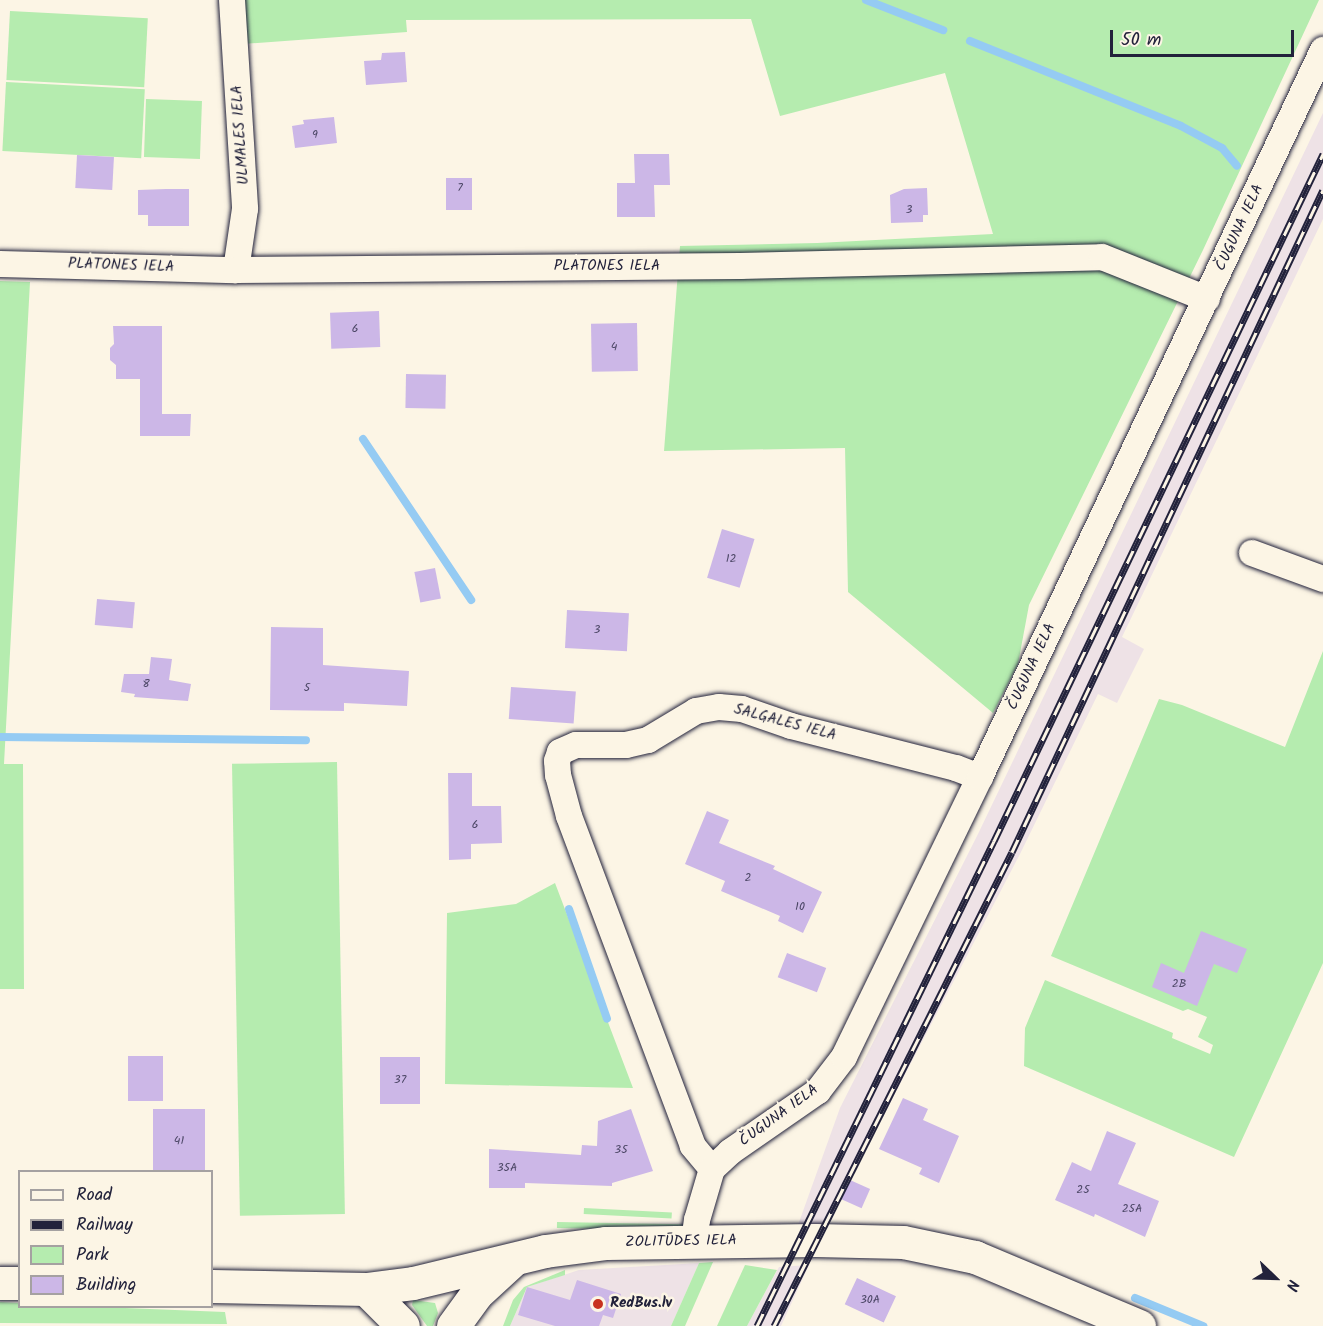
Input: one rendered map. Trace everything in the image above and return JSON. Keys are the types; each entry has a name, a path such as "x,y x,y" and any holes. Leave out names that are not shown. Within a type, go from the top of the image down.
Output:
{"street":[{"name":"ULMALES IELA","path":"232,0 245,209 236,270"},
{"name":"ČUGUNA IELA","path":"712,1169 730,1152 818,1091 844,1057 980,777 1323,50"},
{"name":"PLATONES IELA","path":"0,264 236,270 740,267 1102,257 1207,298"},
{"path":"1252,553 1323,579"},
{"name":"SALGALES IELA","path":"712,1169 693,1146 569,816 558,775 557,760 560,752 576,745 626,745 648,740 696,711 719,707 742,709 791,726 956,768 980,777"},
{"path":"694,1241 697,1220 712,1169"},
{"name":"ZOLITŪDES IELA","path":"213,1286 366,1288 412,1283 574,1246 694,1241 903,1242 975,1257 1130,1324"},
{"path":"453,1326 476,1294 514,1260"},
{"path":"0,1283 18,1283"},
{"path":"366,1288 403,1326"}],"shaded area":[{"path":"1323,113 1323,219 1122,637 1144,649 1117,703 1098,694 1020,854 826,1226 798,1225 840,1108 978,834"},
{"path":"699,1263 671,1326 510,1326 527,1287 579,1270"},
{"path":"809,1265 781,1326 747,1326 779,1267"}],"green space":[{"path":"240,0 1319,0 1203,250 1029,605 1018,664 993,713 848,592 845,448 664,451 680,246 817,243 993,234 945,73 780,116 751,19 406,20 407,32 242,44"},
{"path":"10,11 148,18 144,87 6,80"},
{"path":"6,82 145,89 141,158 2,151"},
{"path":"146,99 202,101 200,159 144,157"},
{"path":"0,281 30,282 4,764 23,764 24,989 0,989"},
{"path":"1323,651 1323,963 1234,1157 1024,1066 1025,1028 1045,980 1173,1033 1172,1038 1210,1054 1213,1045 1198,1037 1207,1017 1188,1009 1183,1011 1051,956 1159,699 1182,705 1285,747"},
{"path":"337,762 345,1214 240,1216 232,764"},
{"path":"555,883 633,1088 445,1084 447,913 516,904"},
{"path":"584,1208 672,1213 672,1219 584,1214"},
{"path":"557,1222 683,1224 683,1230 557,1228"},
{"path":"713,1262 685,1326 671,1326 699,1263"},
{"path":"745,1265 777,1270 747,1326 717,1326"},
{"path":"565,1270 565,1275 527,1287 510,1326 503,1326 513,1300 524,1287"},
{"path":"413,1300 435,1303 438,1313 433,1326 427,1326 412,1305"},
{"path":"0,1302 18,1303 18,1308 125,1308 225,1312 227,1324 0,1323"}],"building":[{"path":"405,52 407,82 366,85 364,61 381,60 382,53"},
{"path":"334,117 337,143 295,148 292,126 304,124 303,120"},
{"path":"634,154 669,154 670,185 654,185 655,217 617,217 617,183 635,183"},
{"path":"77,155 114,157 112,190 75,188"},
{"path":"446,178 472,178 472,210 446,210"},
{"path":"927,188 928,215 923,215 923,222 891,223 890,195 904,189"},
{"path":"189,189 189,226 148,226 148,215 138,215 138,190"},
{"path":"379,311 380,347 331,349 330,313"},
{"path":"637,323 638,371 592,372 591,324"},
{"path":"113,326 162,326 162,414 191,414 190,436 140,436 140,379 116,379 116,365 110,360 110,348 114,344"},
{"path":"406,374 446,375 445,409 405,408"},
{"path":"722,529 755,539 740,588 707,578"},
{"path":"435,568 441,598 420,602 414,572"},
{"path":"97,599 135,602 133,628 95,625"},
{"path":"567,610 629,613 627,651 565,648"},
{"path":"271,627 323,628 323,665 409,671 407,706 344,703 344,711 270,710"},
{"path":"151,657 172,659 169,680 191,684 188,701 134,697 135,694 121,692 124,674 149,674"},
{"path":"511,687 576,692 574,723 509,719"},
{"path":"448,773 472,773 472,806 501,806 502,843 471,844 471,859 449,860"},
{"path":"707,811 729,820 719,843 775,866 773,869 822,892 803,933 778,921 780,916 721,891 725,881 685,864"},
{"path":"1201,931 1247,949 1237,973 1214,964 1197,1006 1152,987 1161,963 1184,973"},
{"path":"787,953 826,968 817,992 778,977"},
{"path":"128,1056 163,1056 163,1101 128,1101"},
{"path":"380,1057 420,1057 420,1104 380,1104"},
{"path":"903,1098 928,1109 923,1120 959,1136 939,1183 919,1174 922,1168 879,1149"},
{"path":"153,1109 205,1109 205,1170 153,1170"},
{"path":"631,1109 653,1171 612,1183 612,1186 525,1183 525,1188 489,1188 489,1149 581,1155 582,1145 597,1146 598,1121"},
{"path":"1107,1131 1136,1143 1118,1184 1159,1201 1145,1237 1095,1214 1094,1217 1055,1200 1072,1162 1091,1171"},
{"path":"850,1180 870,1189 862,1208 841,1199"},
{"path":"857,1278 896,1296 884,1322 845,1304"},
{"path":"577,1280 621,1294 613,1318 603,1315 599,1326 555,1326 518,1315 527,1287 570,1300"}],"waterway":[{"path":"866,0 943,30"},
{"path":"970,41 1181,126 1222,148 1237,166"},
{"path":"363,439 471,600"},
{"path":"0,737 306,740"},
{"path":"569,909 607,1019"},
{"path":"1135,1298 1203,1326"}],"railway":[{"path":"757,1326 994,841 1323,154"},
{"path":"774,1326 1012,852 1323,190"}],"place":[{"name":"RedBus.lv","path":"598,1304"}]}
